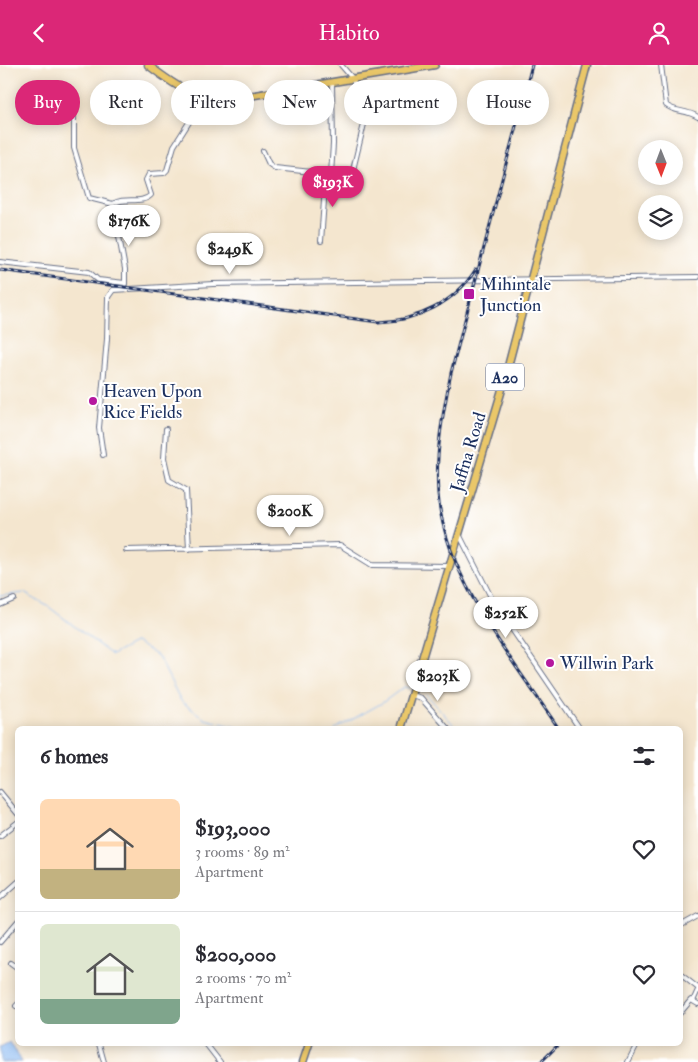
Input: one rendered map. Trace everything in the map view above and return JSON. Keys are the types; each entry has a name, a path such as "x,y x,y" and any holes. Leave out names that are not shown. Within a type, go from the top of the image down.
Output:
{"highway":[{"path":"148,65 171,82"},
{"path":"334,83 435,65"},
{"name":"Jaffna Road","path":"402,726 532,279 587,65"},
{"path":"303,1062 308,1046"}],"street":[{"path":"263,151 269,164 275,168 329,174 352,174 364,124 353,79 341,65"},
{"path":"661,65 666,105 672,110 688,111 698,117"},
{"path":"74,125 74,148 86,194 94,200 113,204 118,201 144,200 151,195 146,180 149,174 164,173 174,146 187,125"},
{"path":"320,241 334,144 333,125"},
{"path":"113,204 125,269 125,289"},
{"path":"0,262 89,271 98,280 125,283"},
{"path":"103,455 99,428 107,339 108,295 113,290 213,284 427,280 475,282 532,279 698,277"},
{"path":"166,429 164,458 169,480 186,490 189,549"},
{"path":"459,534 494,603 578,726"},
{"path":"126,550 340,545 372,565 449,566"},
{"path":"0,605 14,599"},
{"path":"413,691 445,726"},
{"path":"0,792 15,810"},
{"path":"0,836 15,824"},
{"path":"0,898 15,885"},
{"path":"683,924 698,916"},
{"path":"0,942 15,924"},
{"path":"11,963 15,966"},
{"path":"683,976 698,989 693,1001 683,1010"},
{"path":"693,1001 698,1004"},
{"path":"100,1046 104,1062"},
{"path":"208,1046 220,1062"},
{"path":"628,1062 635,1046"}],"water":[{"path":"10,1042 22,1062 0,1062 0,1047"}],"waterway":[{"path":"0,596 24,593 49,607 112,655 136,642 158,656 181,701 205,719 232,726"},
{"path":"340,726 382,703 404,687 410,688"},
{"path":"416,690 423,691 454,726"}],"railway":[{"path":"532,65 451,373 443,418 437,478 443,525 453,556 467,587 502,646 557,726"},
{"path":"0,270 378,322 407,318 434,308 457,291 476,269"},
{"path":"541,1062 557,1046"}],"place":[{"name":"Mihintale Junction","path":"469,294"},
{"name":"Heaven Upon Rice Fields","path":"93,401"},
{"name":"Willwin Park","path":"550,663"}]}
